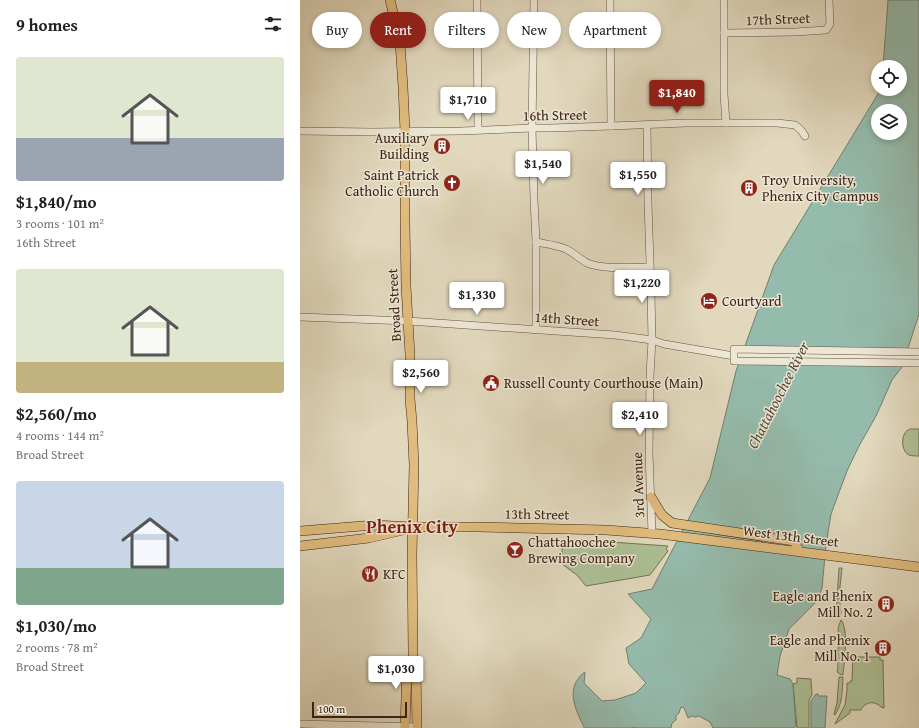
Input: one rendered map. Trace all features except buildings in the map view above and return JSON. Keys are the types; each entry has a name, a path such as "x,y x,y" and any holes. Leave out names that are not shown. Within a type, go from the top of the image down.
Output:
{"main road":[{"name":"Broad Street","path":"390,0 400,43 405,131 404,203 410,355 410,399 414,465 412,527 413,658 416,669 417,727"},
{"path":"651,497 662,515 672,523 794,541 799,551"},
{"name":"13th Street","path":"300,531 375,525 457,528 546,528 656,533"},
{"name":"13th Street","path":"300,546 369,538 412,527"},
{"name":"West 13th Street","path":"656,533 919,567"},
{"name":"Broad Street","path":"405,727 407,668 413,658"}],"street":[{"path":"476,0 478,130"},
{"path":"534,0 532,128 536,242 536,330"},
{"path":"610,0 611,126"},
{"path":"724,0 724,94 726,123"},
{"name":"17th Street","path":"724,33 826,30 830,24 830,0"},
{"name":"16th Street","path":"300,131 372,132 686,123 777,123 795,125 805,136"},
{"name":"3rd Avenue","path":"647,125 649,267 652,340 649,454 651,497 656,533"},
{"path":"536,242 557,246 567,250 588,263 616,268 649,267"},
{"name":"14th Street","path":"300,317 408,321 615,335 652,340 664,344 734,356 919,357"},
{"path":"919,352 734,350 734,361 919,363"},
{"path":"300,724 417,727"}],"shaded area":[{"path":"910,429 919,429 919,456 909,455 904,448 904,436"},
{"path":"581,540 668,546 666,549 668,551 650,575 586,586 577,575 562,564 560,558 562,553 562,541"},
{"path":"839,568 842,568 839,596 840,616 836,615"},
{"path":"841,620 845,631 843,675 837,672 837,653 839,642 838,629"},
{"path":"853,657 880,657 880,660 883,660 884,708 875,703 870,703 865,705 861,710 850,710 850,713 835,724 845,705 847,683 852,681"},
{"path":"839,677 843,677 842,692 841,701 835,715 834,714 837,703"},
{"path":"797,678 811,679 812,695 809,700 809,728 797,728 793,684 797,683"}],"water":[{"name":"Chattahoochee River","path":"888,0 919,0 919,314 902,367 892,380 876,416 859,446 847,471 831,514 826,545 822,588 819,596 815,603 789,629 780,656 777,675 790,679 793,684 796,726 793,728 713,728 710,722 699,716 692,716 688,718 684,708 681,707 676,716 676,720 672,723 671,728 584,728 574,703 573,690 580,677 585,672 584,683 602,701 615,700 636,693 646,683 629,664 626,648 641,638 651,619 628,594 652,589 710,478 736,371 774,265 871,105 871,140 907,140 907,104 872,104 877,96 907,96 907,60 884,60"},
{"path":"816,694 818,694 818,696 827,696 825,728 811,728 811,701"}],"place":[{"name":"Auxiliary Building","path":"442,146"},
{"name":"Saint Patrick Catholic Church","path":"452,183"},
{"name":"Troy University, Phenix City Campus","path":"749,188"},
{"name":"Courtyard","path":"709,301"},
{"name":"Russell County Courthouse (Main)","path":"491,383"},
{"name":"Chattahoochee Brewing Company","path":"515,550"},
{"name":"KFC","path":"370,574"},
{"name":"Eagle and Phenix Mill No. 2","path":"886,604"},
{"name":"Eagle and Phenix Mill No. 1","path":"883,648"}],"district":[{"name":"Phenix City","path":"412,526"}]}
